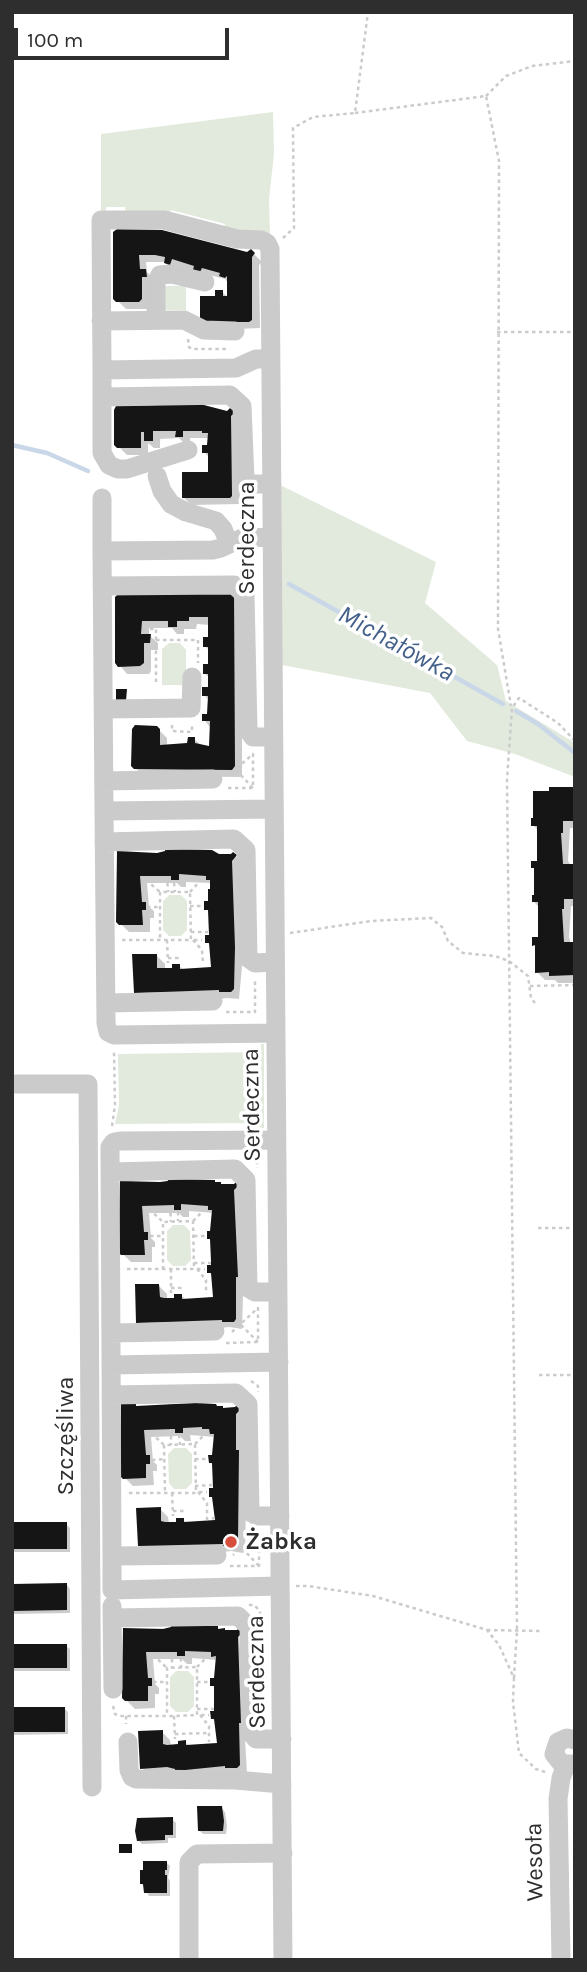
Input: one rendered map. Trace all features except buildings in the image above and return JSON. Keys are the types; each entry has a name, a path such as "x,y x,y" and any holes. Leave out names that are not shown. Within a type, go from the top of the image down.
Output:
{"street":[{"path":"188,450 127,469 110,465 103,453 101,220 164,220 237,239 263,240 270,249"},
{"name":"Serdeczna","path":"270,249 283,1960"},
{"path":"156,320 156,283 160,275 172,274 205,282"},
{"path":"101,321 184,320 204,330 235,331"},
{"path":"102,370 236,368 256,359 271,359"},
{"path":"102,397 230,395 242,406 245,480 249,484 272,484"},
{"path":"158,476 162,491 171,504 183,511 216,521 223,528 229,544"},
{"path":"102,498 106,1028 114,1035 276,1033"},
{"path":"102,551 213,550 242,538 272,537"},
{"path":"102,586 234,584 245,595 249,734 255,737 274,737"},
{"path":"103,709 191,708 195,670"},
{"path":"104,781 213,779"},
{"path":"104,811 274,809"},
{"path":"104,842 234,839 246,850 249,960 275,962"},
{"path":"106,1003 215,1007"},
{"name":"Szczęśliwa","path":"12,1084 88,1083 92,1787"},
{"path":"113,1689 110,1147 120,1141 277,1140"},
{"path":"110,1171 235,1169 246,1180 248,1288 256,1292 278,1292"},
{"path":"111,1333 215,1331"},
{"path":"111,1365 279,1362"},
{"path":"111,1395 236,1393 248,1404 249,1510 257,1516 280,1516"},
{"path":"112,1556 217,1555"},
{"path":"112,1590 280,1586"},
{"path":"113,1618 238,1616 249,1627 250,1733 256,1739 282,1739"},
{"name":"Wesoła","path":"561,1960 558,1800 567,1769 556,1758 556,1746 562,1739 575,1740"},
{"path":"128,1742 130,1773 136,1779 235,1780 282,1784"},
{"path":"189,1960 189,1862 197,1853 283,1853"}],"path":[{"path":"355,113 368,12"},
{"path":"270,249 294,228 293,128 313,117 486,96 506,76 533,66 575,61"},
{"path":"486,96 499,161 498,629 512,708 507,780 517,1630 513,1702 519,1753 536,1769 567,1769"},
{"path":"497,332 575,332"},
{"path":"156,621 156,682"},
{"path":"143,629 156,629"},
{"path":"156,640 198,640 195,670"},
{"path":"512,708 519,698 558,723 575,741"},
{"path":"172,723 172,731 192,732"},
{"path":"235,769 253,788"},
{"path":"167,876 168,892"},
{"path":"146,880 160,892 190,892"},
{"path":"201,880 190,892 190,906 192,940 202,950 203,962"},
{"path":"174,883 175,892"},
{"path":"160,892 160,940"},
{"path":"190,906 202,906"},
{"path":"147,907 160,907"},
{"path":"275,936 371,921 431,918 442,926 448,941 463,954 495,956 509,961 528,976 531,998 535,1003"},
{"path":"191,932 208,932"},
{"path":"105,940 202,940"},
{"path":"167,940 168,963"},
{"path":"168,958 180,958"},
{"path":"215,1007 255,1012 255,962"},
{"path":"530,986 575,985"},
{"path":"113,1143 114,1035"},
{"path":"244,1157 251,1157 257,1163 257,1175"},
{"path":"170,1206 171,1222"},
{"path":"149,1209 163,1222 193,1221 204,1210"},
{"path":"178,1212 178,1222"},
{"path":"193,1221 195,1269 206,1280 206,1294"},
{"path":"163,1222 163,1269"},
{"path":"538,1228 575,1228"},
{"path":"150,1236 163,1236"},
{"path":"194,1236 205,1236"},
{"path":"194,1263 211,1263"},
{"path":"171,1269 171,1293"},
{"path":"110,1270 205,1269"},
{"path":"171,1288 182,1287"},
{"path":"240,1324 258,1342"},
{"path":"539,1375 575,1375"},
{"path":"239,1381 252,1381 258,1386 258,1399"},
{"path":"171,1429 171,1445"},
{"path":"151,1433 164,1445 195,1444 206,1433"},
{"path":"179,1436 180,1445"},
{"path":"195,1444 195,1486 207,1503 208,1519 215,1518"},
{"path":"164,1445 165,1493"},
{"path":"152,1460 164,1459"},
{"path":"195,1459 206,1459"},
{"path":"195,1486 212,1485"},
{"path":"112,1493 207,1492"},
{"path":"172,1493 173,1516"},
{"path":"173,1511 184,1511"},
{"path":"241,1547 259,1566"},
{"path":"280,1586 308,1586 373,1596 487,1630 542,1631"},
{"path":"241,1605 254,1605 260,1611 260,1623"},
{"path":"487,1630 499,1646 514,1678"},
{"path":"172,1652 172,1668"},
{"path":"153,1656 166,1668 197,1667 208,1656"},
{"path":"181,1658 181,1668"},
{"path":"197,1667 197,1709 209,1726 209,1742"},
{"path":"166,1668 167,1716"},
{"path":"153,1682 167,1682"},
{"path":"197,1682 208,1682"},
{"path":"113,1689 113,1709 116,1715 209,1715"},
{"path":"197,1709 214,1709"},
{"path":"174,1716 175,1739"},
{"path":"175,1734 209,1733"}],"shaded area":[{"path":"273,112 270,236 223,232 225,224 171,210 169,216 126,216 125,207 106,207 105,216 101,216 101,134"},
{"path":"163,286 186,286 186,310 163,310"},
{"path":"280,485 436,562 425,603 497,665 506,701 575,743 575,777 515,754 467,741 430,693 282,665"},
{"path":"169,643 180,643 186,650 186,685 162,685 162,649"},
{"path":"169,895 181,895 187,901 187,930 181,936 169,936 163,930 163,901"},
{"path":"261,1044 264,1044 264,1128 258,1128 258,1123 115,1124 119,1105 118,1054 261,1052"},
{"path":"173,1225 184,1225 190,1231 191,1260 185,1266 173,1266 167,1260 167,1231"},
{"path":"174,1448 186,1448 192,1454 192,1483 186,1489 174,1489 169,1483 168,1454"},
{"path":"176,1671 188,1671 194,1677 194,1706 188,1712 176,1712 170,1706 170,1677"}],"waterway":[{"name":"Michałówka","path":"12,445 47,453 88,471"},
{"name":"Michałówka","path":"289,584 503,704"},
{"name":"Michałówka","path":"516,711 538,724 575,753"}],"place":[{"name":"Żabka","path":"231,1542"}]}
